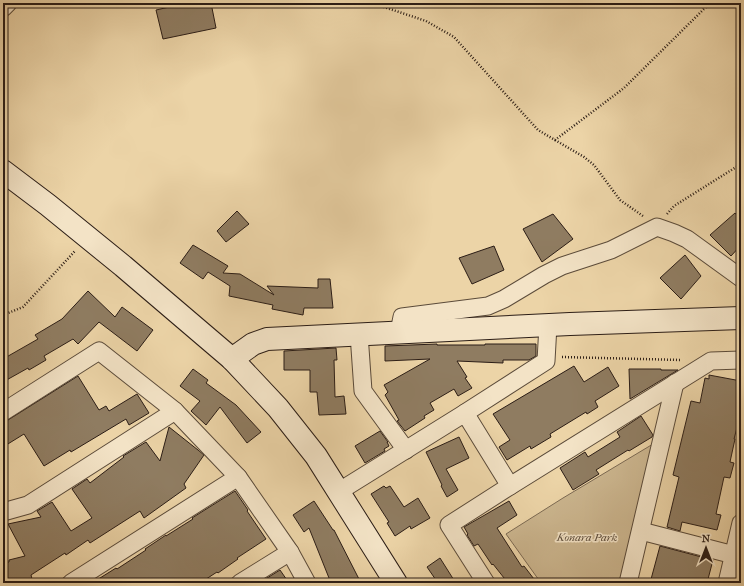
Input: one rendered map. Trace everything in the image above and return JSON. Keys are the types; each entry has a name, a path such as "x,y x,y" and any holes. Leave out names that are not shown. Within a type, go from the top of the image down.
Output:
{"street":[{"path":"3,8 8,3"},
{"path":"3,170 123,266 232,359 278,408 316,456 396,583"},
{"path":"399,332 402,317 488,306 504,299 562,266 611,250 657,227 687,239 741,277"},
{"path":"232,359 253,344 267,339 548,325 741,318"},
{"path":"338,492 546,361 548,325"},
{"path":"359,334 363,391 406,450"},
{"path":"3,412 99,351 175,412 238,477 290,552 307,583"},
{"path":"486,583 449,525 711,361 741,360"},
{"path":"628,583 675,383"},
{"path":"3,512 28,504 175,412"},
{"path":"465,413 510,486"},
{"path":"71,583 238,477"},
{"path":"727,583 741,523"},
{"path":"640,531 734,555"},
{"path":"240,583 290,552"}],"path":[{"path":"372,3 426,21 454,37 538,130 584,157 594,165 620,200 657,227 674,206 741,164"},
{"path":"555,140 624,88 710,3"},
{"path":"3,315 23,307 87,237"},
{"path":"547,357 711,361"}],"green space":[{"name":"Konara Park","path":"653,444 622,583 541,583 506,534"}],"building":[{"path":"187,3 211,3 216,28 163,39 156,10"},
{"path":"237,211 249,224 226,242 217,231"},
{"path":"735,213 741,220 741,245 731,256 710,235"},
{"path":"553,214 573,239 542,262 523,229"},
{"path":"193,245 228,266 223,273 240,274 274,295 267,286 318,288 318,279 330,279 333,308 304,308 303,315 272,309 273,305 229,296 230,286 208,272 203,279 180,263"},
{"path":"494,246 504,270 472,284 459,258"},
{"path":"685,255 701,276 681,299 660,278"},
{"path":"88,291 115,317 122,307 153,330 137,351 99,322 78,344 73,339 44,356 46,360 3,382 3,359 38,339 35,335 62,319"},
{"path":"437,344 536,344 536,356 529,360 503,360 503,363 457,361 467,377 465,378 472,388 458,396 454,389 430,403 434,410 424,416 425,418 405,431 397,421 399,420 385,395 388,392 384,385 430,359 385,361 385,346"},
{"path":"336,348 337,360 334,360 335,397 344,396 346,414 319,415 317,392 310,392 310,370 284,370 284,351"},
{"path":"574,366 584,382 608,367 619,386 595,401 598,407 587,414 586,412 550,434 551,437 531,449 530,446 507,460 499,447 510,440 493,414"},
{"path":"193,369 208,380 206,383 236,405 261,432 247,443 220,407 206,425 191,411 200,401 180,386"},
{"path":"629,369 661,369 678,370 630,399"},
{"path":"709,375 741,381 741,412 730,462 734,463 730,478 724,477 716,514 721,515 717,530 682,522 680,531 667,527 679,477 673,475 691,401 700,403 705,378 709,379"},
{"path":"78,376 99,410 106,406 109,411 137,394 149,413 129,425 126,419 71,452 70,450 44,466 24,434 3,447 3,422"},
{"path":"641,416 653,435 652,437 596,470 599,474 573,490 560,468 585,452 588,457 620,437 617,432"},
{"path":"169,427 204,455 184,484 186,488 144,518 140,511 90,543 88,540 66,555 65,553 31,575 32,579 3,583 3,563 25,556 8,524 41,517 37,511 52,502 71,531 92,518 72,489 87,479 90,483 124,457 123,456 146,442 160,461"},
{"path":"380,431 388,442 389,446 384,449 385,451 365,463 355,446"},
{"path":"459,437 469,458 446,469 458,490 447,497 426,452"},
{"path":"384,486 386,488 390,486 404,507 418,498 430,518 411,529 410,526 395,536 387,523 389,522 371,494"},
{"path":"235,491 266,539 237,558 238,559 218,573 217,572 200,583 92,583 116,568 117,569 166,535"},
{"path":"314,501 334,530 361,583 331,583 309,528 304,532 293,515"},
{"path":"509,501 517,515 497,528 522,567 524,566 537,583 508,583 493,564 492,565 478,544 474,546 464,527"},
{"path":"660,546 713,560 707,583 650,583"},
{"path":"440,558 456,583 438,583 427,567"},
{"path":"280,570 289,583 259,583"}]}
